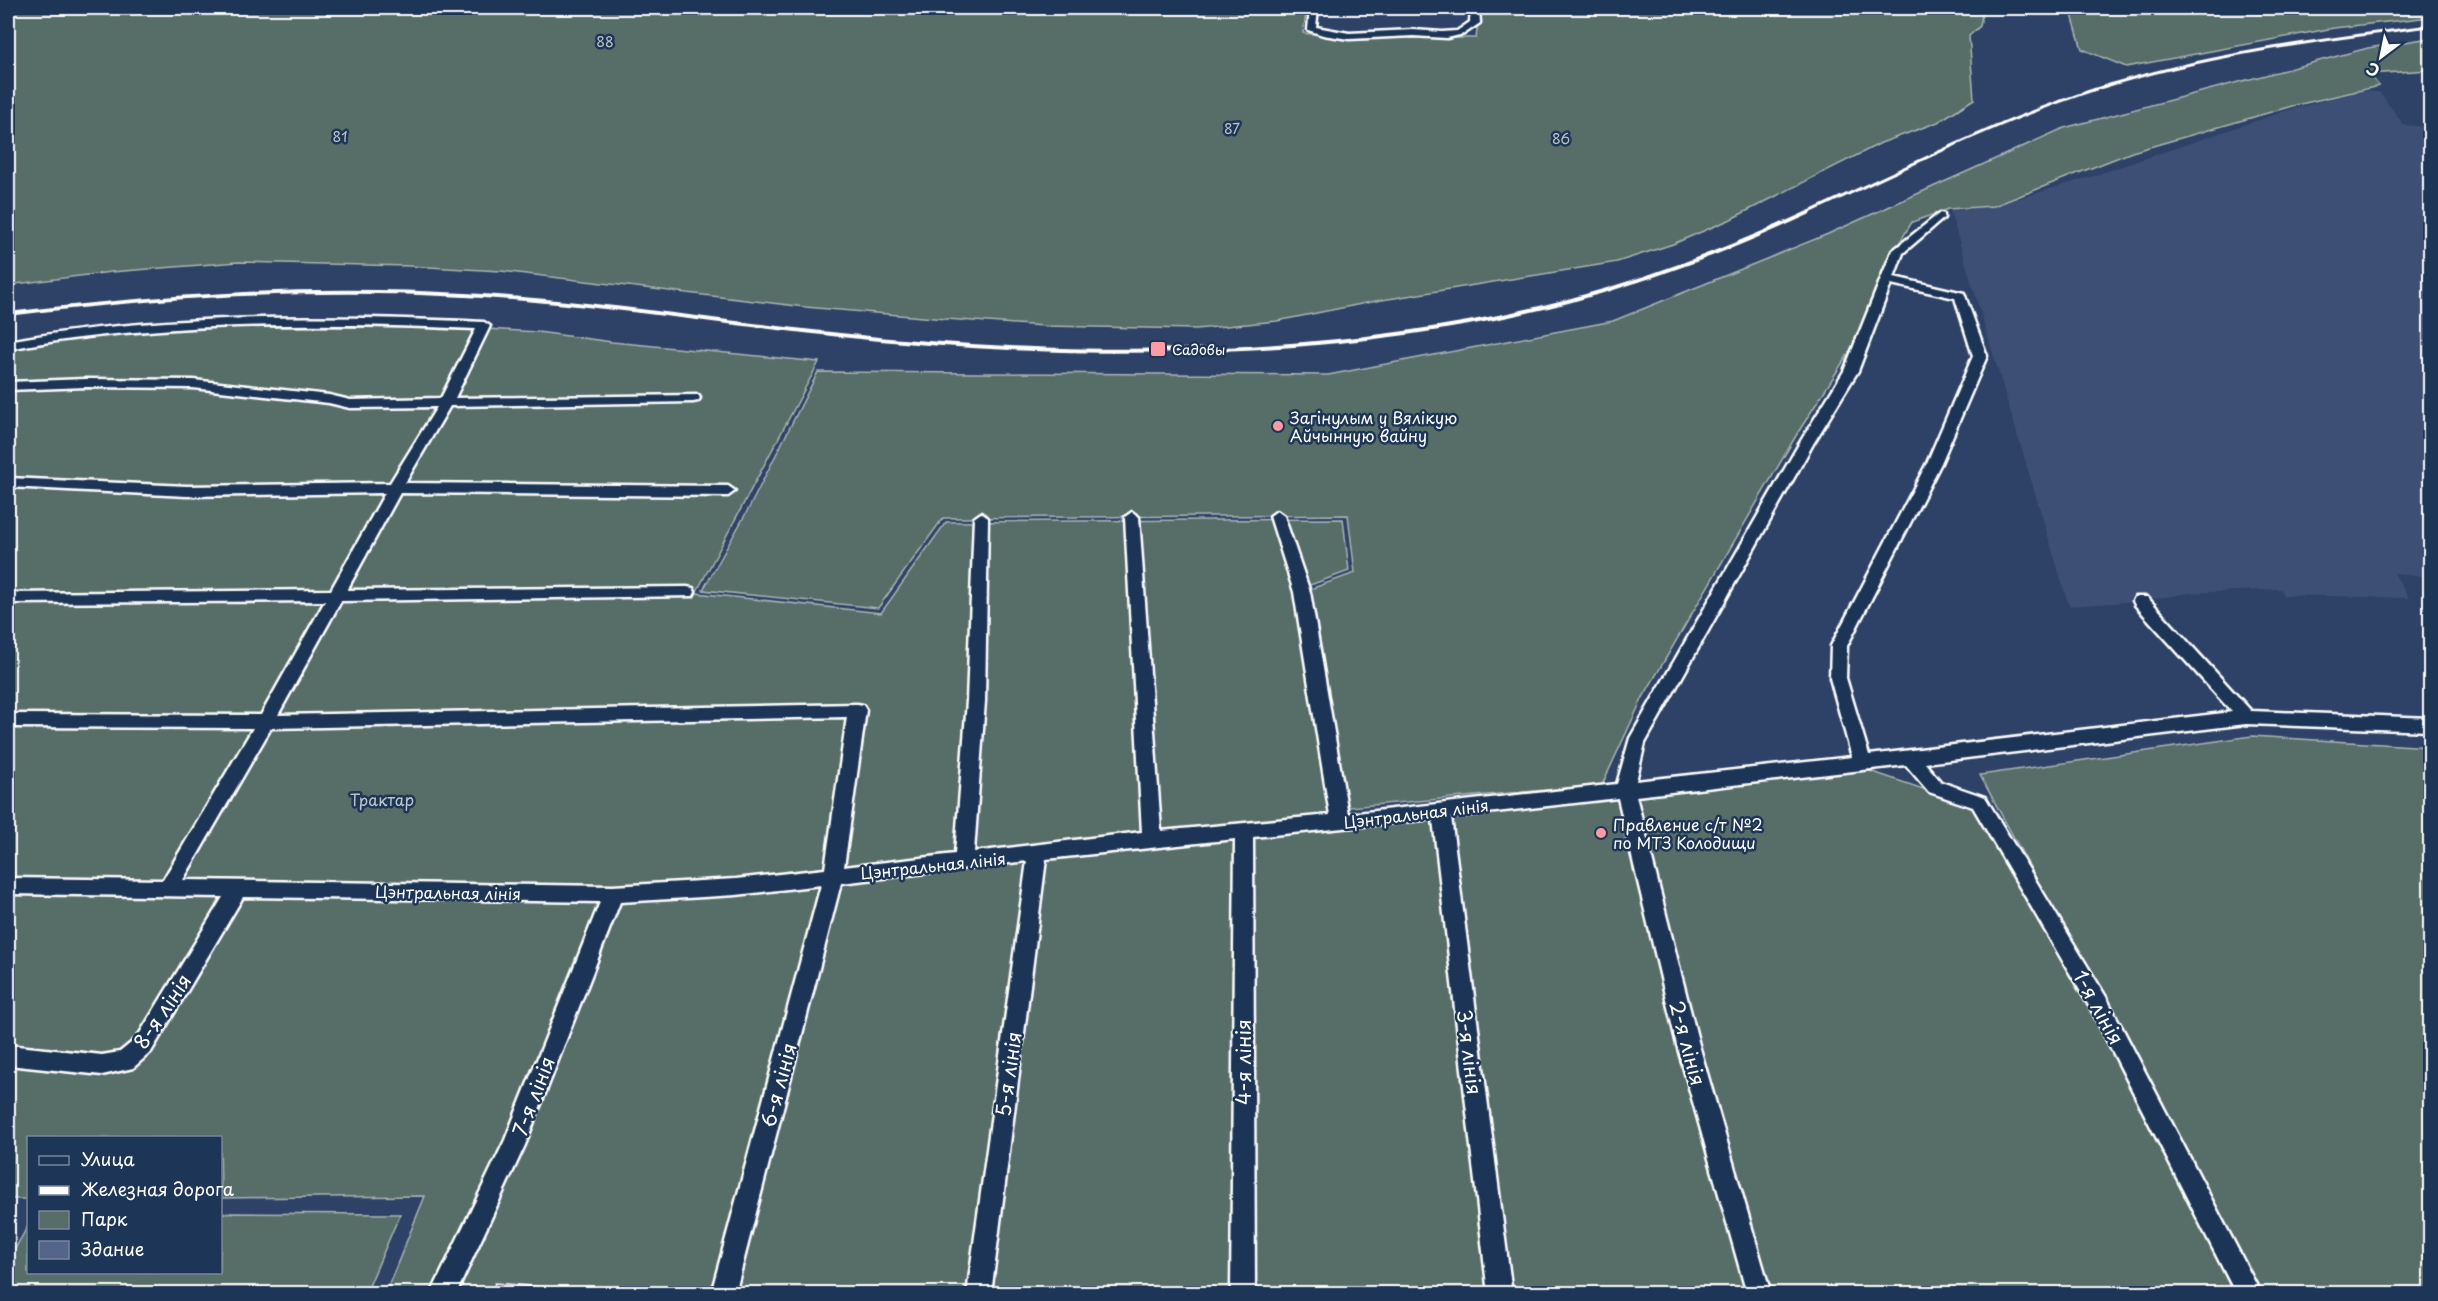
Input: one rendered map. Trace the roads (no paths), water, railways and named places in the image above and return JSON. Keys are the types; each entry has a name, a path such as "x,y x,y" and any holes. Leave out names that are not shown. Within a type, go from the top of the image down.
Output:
{"street":[{"path":"1314,8 1311,28 1344,36 1411,33 1439,36 1462,32 1475,23 1475,8"},
{"path":"1624,790 1636,743 1806,444 1851,371 1898,251 1940,216"},
{"path":"1862,763 1838,678 1839,646 1934,463 1980,356 1960,296 1887,279"},
{"path":"8,345 182,324 280,320 380,320 484,326 445,404 395,488 266,722 169,887"},
{"path":"8,386 86,383 193,384 328,399 350,404 693,398"},
{"path":"8,482 187,491 395,488 728,491"},
{"path":"1277,516 1302,592 1340,822"},
{"path":"1132,517 1152,839"},
{"path":"964,862 976,701 981,518"},
{"path":"8,598 687,592"},
{"path":"2141,601 2246,717"},
{"name":"6-я лінія","path":"266,722 857,710 833,876 723,1293"},
{"name":"Цэнтральная лінія","path":"8,886 613,894 736,887 1152,839 1340,822 1910,758 2246,717 2430,724"},
{"path":"8,720 266,722"},
{"name":"1-я лінія","path":"1910,758 1935,787 1979,802 2099,1004 2248,1293"},
{"name":"2-я лінія","path":"1624,790 1688,1045 1759,1293"},
{"name":"3-я лінія","path":"1440,810 1500,1293"},
{"name":"4-я лінія","path":"1243,1293 1244,831"},
{"name":"5-я лінія","path":"979,1293 1037,854"},
{"name":"8-я лінія","path":"8,1055 102,1065 125,1061 144,1045 238,889"},
{"name":"7-я лінія","path":"443,1293 514,1145 613,894"}],"railway":[{"path":"1805,214 1985,131 2096,89 2178,67 2262,50 2430,26"},
{"path":"8,314 122,302 236,294 408,292 575,304 848,336 985,347 1153,351 1237,348 1322,343 1406,333 1488,319 1568,301 1690,262 1808,213"}],"place":[{"name":"Садовы","path":"1158,349"},
{"name":"Загінулым у Вялікую Айчынную вайну","path":"1278,426"},
{"name":"Правление с/т №2 по МТЗ Колодищи","path":"1601,833"}],"park label":[{"name":"88","path":"605,41"},
{"name":"87","path":"1232,128"},
{"name":"81","path":"340,136"},
{"name":"86","path":"1561,138"},
{"name":"Трактар","path":"382,799"}]}
